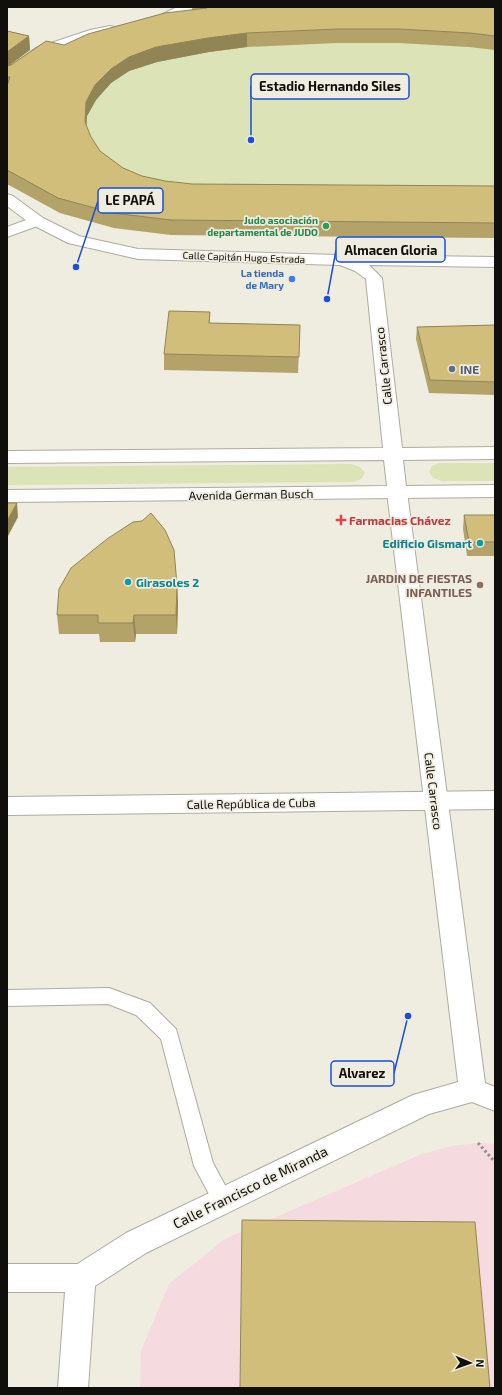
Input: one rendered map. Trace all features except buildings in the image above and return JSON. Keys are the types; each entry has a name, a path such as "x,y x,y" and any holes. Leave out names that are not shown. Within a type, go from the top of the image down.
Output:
{"main road":[{"path":"141,24 164,19 187,7"},
{"path":"7,75 41,51 95,33 126,27"},
{"name":"Calle Capitán Hugo Estrada","path":"7,199 37,221 74,240 138,254 338,260 495,262"},
{"path":"7,232 37,221"},
{"path":"338,260 360,267 369,272 374,278 390,267 411,260"},
{"name":"Calle Carrasco","path":"374,278 397,492 436,801 483,1094"},
{"path":"7,456 495,453"},
{"name":"Avenida German Busch","path":"7,496 495,491"},
{"name":"Calle República de Cuba","path":"7,806 495,800"},
{"name":"Calle Francisco de Miranda","path":"81,1278 136,1242 423,1104 483,1094"},
{"path":"7,1278 81,1278 73,1388"}],"lane":[{"path":"7,998 109,996 143,1009 169,1035 204,1166 223,1200"}],"path":[{"path":"478,1144 495,1162"}],"shaded area":[{"path":"478,1143 495,1144 495,1388 140,1388 141,1351 169,1284 225,1239 422,1154 452,1146"}],"green space":[{"path":"495,7 495,238 171,235 114,228 60,213 27,195 7,172 7,107 55,65"},
{"path":"440,463 495,463 495,481 442,481 433,478 429,472 432,466"},
{"path":"351,464 360,467 365,473 361,479 353,482 7,485 7,467"}],"place":[{"name":"Estadio Hernando Siles","path":"251,140"},
{"name":"Judo asociación departamental de JUDO","path":"326,226"},
{"name":"LE PAPÁ","path":"76,267"},
{"name":"La tienda de Mary","path":"292,279"},
{"name":"Almacen Gloria","path":"327,299"},
{"name":"INE","path":"452,369"},
{"name":"Farmacias Chávez","path":"341,520"},
{"name":"Edificio Gismart","path":"480,543"},
{"name":"Girasoles 2","path":"128,582"},
{"name":"JARDIN DE FIESTAS INFANTILES","path":"480,585"},
{"name":"Alvarez","path":"408,1016"}]}
